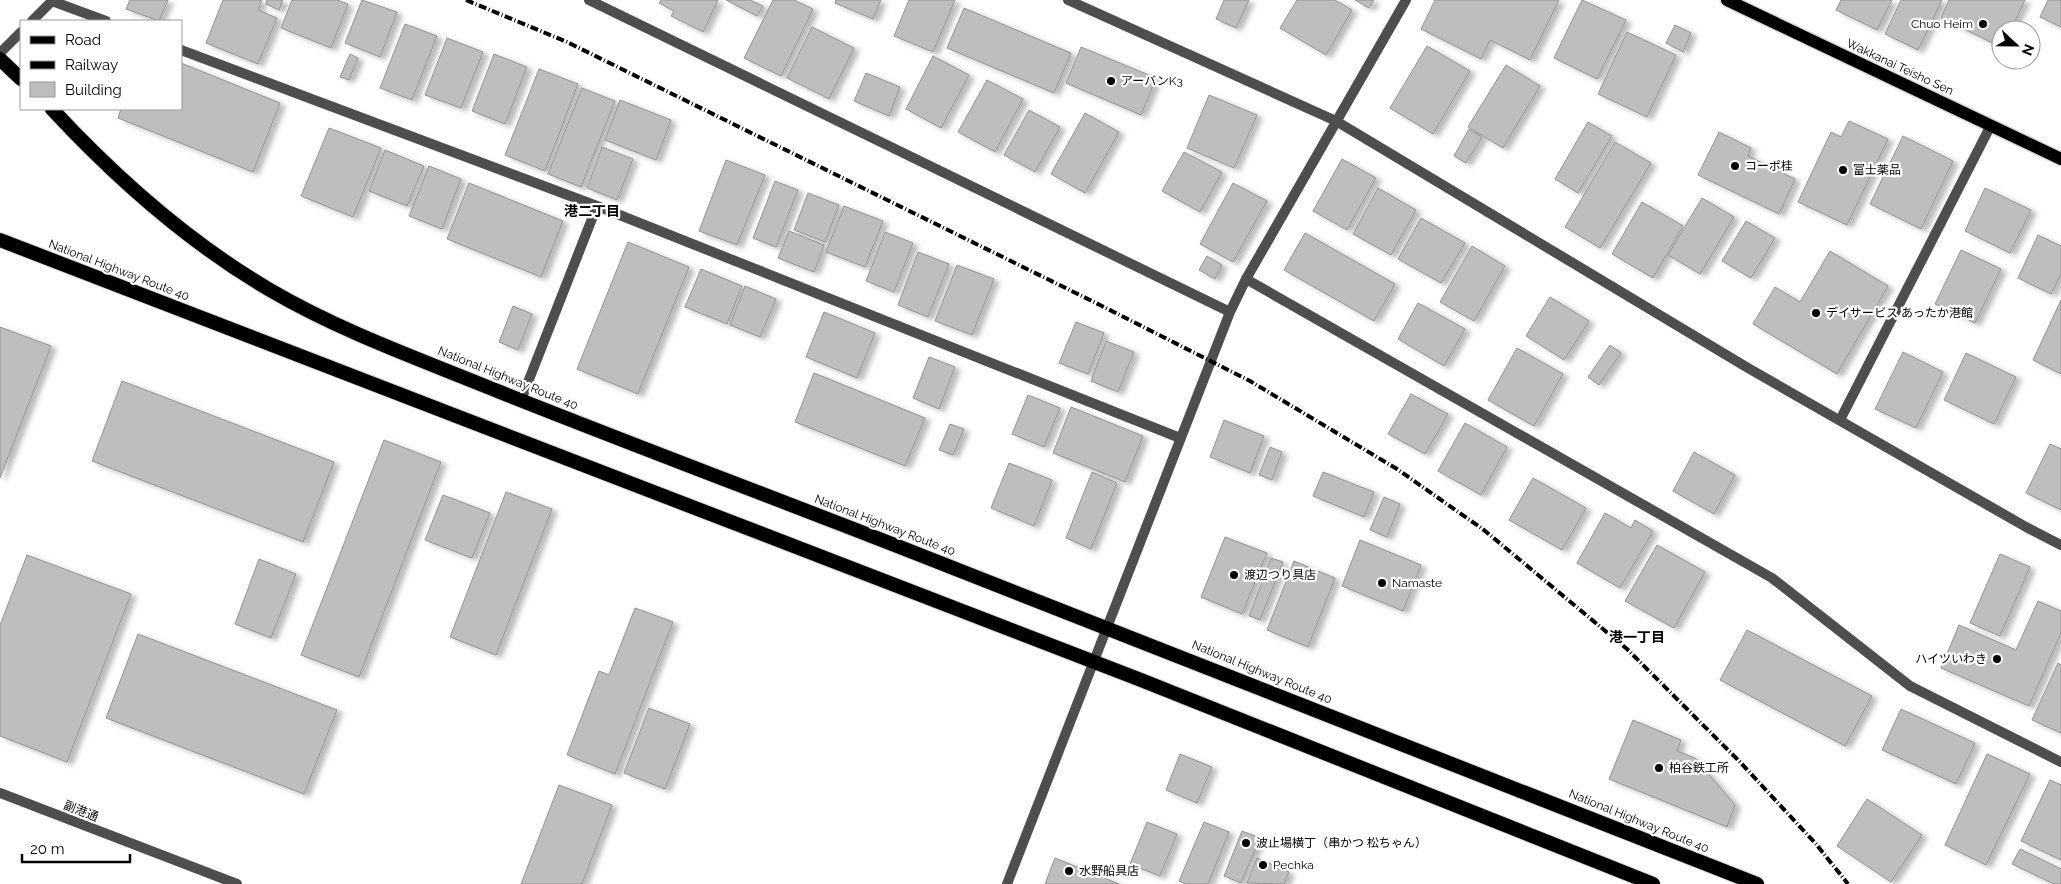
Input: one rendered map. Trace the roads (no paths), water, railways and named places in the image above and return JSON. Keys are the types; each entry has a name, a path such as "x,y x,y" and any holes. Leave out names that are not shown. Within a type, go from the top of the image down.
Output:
{"highway":[{"path":"0,59 20,78"},
{"name":"National Highway Route 40","path":"53,110 94,154 143,198 203,247 271,290 334,322 522,400 1758,884"},
{"name":"National Highway Route 40","path":"0,240 1094,662 1653,884"}],"main road":[{"name":"Wakkanai Teisho Sen","path":"1727,0 2061,159"}],"street":[{"path":"590,0 1230,312"},
{"path":"1068,0 1336,121 1740,363 2026,527 2061,544"},
{"path":"1007,884 1230,312 1246,279 1406,0"},
{"path":"33,20 52,1 103,20"},
{"path":"0,53 20,33"},
{"path":"182,50 597,206 1180,438"},
{"path":"1840,420 1991,125"},
{"path":"522,400 597,206"},
{"path":"1246,279 1772,578 1910,686 2061,762"},
{"name":"副港通","path":"0,793 237,884"}],"railway":[{"path":"466,0 567,42 1100,305 1250,381 1397,469 1484,530 1627,649 1740,762 1816,844 1848,884"}],"place":[{"name":"Chuo Heim","path":"1983,24"},
{"name":"アーバンK3","path":"1111,81"},
{"name":"コーポ桂","path":"1735,166"},
{"name":"富士薬品","path":"1843,170"},
{"name":"デイサービス あったか港館","path":"1816,313"},
{"name":"渡辺つり具店","path":"1234,575"},
{"name":"Namaste","path":"1382,583"},
{"name":"ハイツいわき","path":"1997,659"},
{"name":"柏谷鉄工所","path":"1659,768"},
{"name":"波止場横丁（串かつ 松ちゃん）","path":"1246,843"},
{"name":"Pechka","path":"1263,865"},
{"name":"水野船具店","path":"1069,871"}],"district":[{"name":"港二丁目","path":"592,211"},
{"name":"港一丁目","path":"1637,637"}]}
